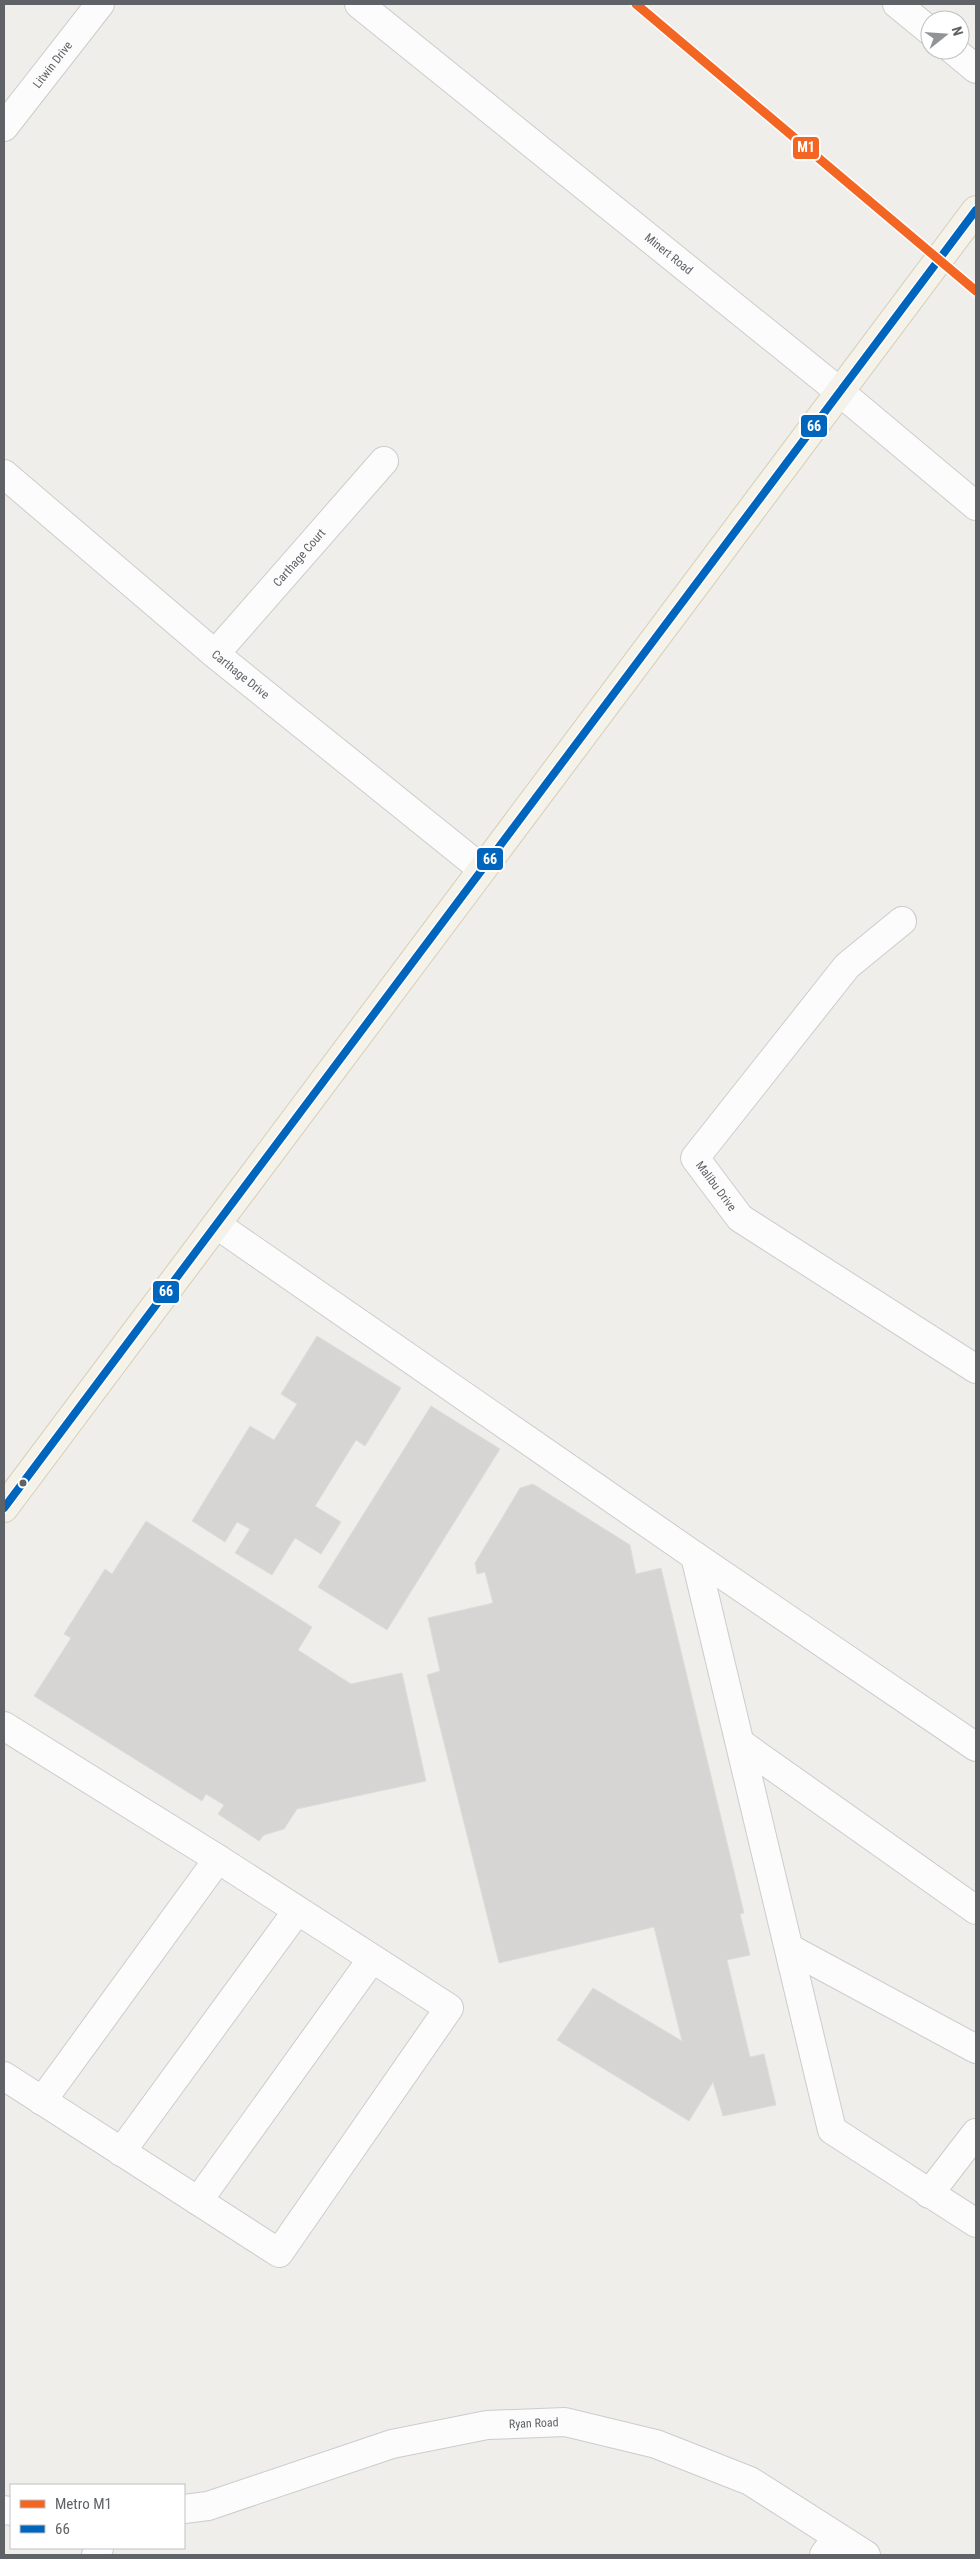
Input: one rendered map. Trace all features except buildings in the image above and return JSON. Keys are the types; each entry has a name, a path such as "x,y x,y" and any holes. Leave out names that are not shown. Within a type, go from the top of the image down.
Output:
{"main road":[{"path":"4,1508 976,210"}],"street":[{"name":"Litwin Drive","path":"4,127 100,4"},
{"name":"Minert Road","path":"359,4 840,392 976,506"},
{"path":"897,4 920,23"},
{"path":"965,60 976,69"},
{"name":"Carthage Court","path":"215,654 384,462"},
{"name":"Carthage Drive","path":"4,474 215,654 482,869"},
{"name":"Malibu Drive","path":"902,921 848,966 695,1158 740,1218 976,1368"},
{"path":"217,1225 695,1556 976,1747"},
{"path":"695,1556 832,2130 976,2223"},
{"path":"4,1726 218,1859 449,2008 279,2253 4,2076"},
{"path":"740,1743 976,1910"},
{"path":"42,2101 218,1859"},
{"path":"121,2152 297,1911"},
{"path":"789,1948 976,2050"},
{"path":"198,2201 372,1959"},
{"path":"929,2194 976,2133"},
{"name":"Ryan Road","path":"185,2509 208,2506 392,2444 487,2425 565,2422 656,2444 750,2481 830,2546 866,2555"}],"metro line":[{"name":"M1","path":"636,4 976,291"}],"transit line":[{"name":"66","path":"4,1508 976,210"}]}
